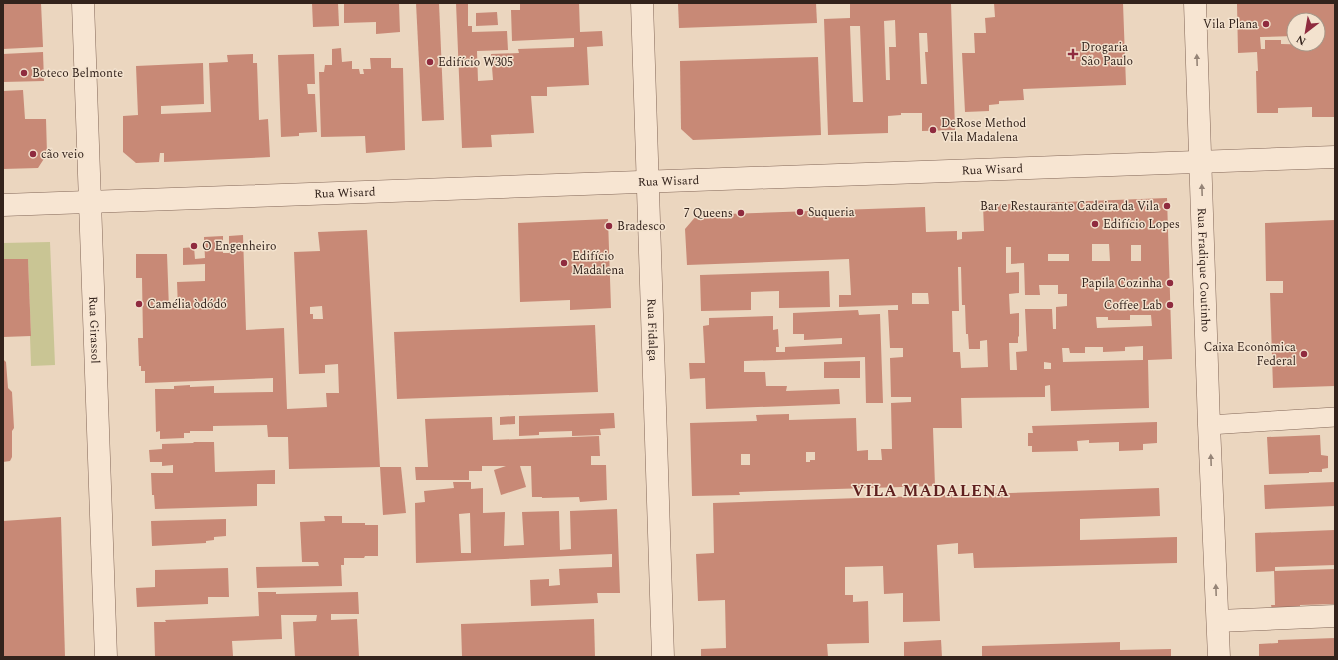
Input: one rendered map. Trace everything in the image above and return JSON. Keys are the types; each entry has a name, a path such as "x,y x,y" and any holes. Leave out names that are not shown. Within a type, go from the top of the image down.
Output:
{"street":[{"name":"Rua Girassol","path":"83,3 106,657"},
{"name":"Rua Fidalga","path":"642,3 663,657"},
{"name":"Rua Fradique Coutinho","path":"1196,3 1209,425 1219,657"},
{"name":"Rua Wisard","path":"3,205 1335,156"},
{"path":"1218,621 1335,616"}],"lane":[{"path":"1209,425 1335,416"}],"shaded area":[{"path":"50,242 55,365 31,366 28,260 3,259 3,243"}],"building":[{"path":"3,3 41,3 43,47 3,49"},
{"path":"312,3 338,3 339,26 313,27"},
{"path":"344,3 399,3 400,32 376,34 376,22 344,23"},
{"name":"Edifício W305","path":"416,3 439,3 444,120 422,121"},
{"path":"456,3 468,3 468,26 472,26 472,32 507,31 508,50 477,51 478,81 493,80 491,54 519,53 518,49 574,47 574,38 512,41 511,10 520,10 520,3 579,3 580,32 602,31 603,46 587,47 589,85 547,87 547,96 531,96 534,133 491,135 492,147 462,148"},
{"path":"678,3 816,3 817,23 679,28"},
{"path":"850,3 951,3 955,130 922,131 922,113 901,113 901,115 888,116 888,133 828,135 824,19 850,18","holes":["895,20 896,47 889,47 890,80 886,80 884,21","850,26 860,26 863,102 853,102","919,33 927,33 928,52 925,52 927,84 921,84"]},
{"path":"994,3 1123,3 1126,85 1023,89 1024,100 999,101 999,104 989,105 989,111 965,112 962,53 975,53 974,33 986,33 985,18 995,17"},
{"path":"1335,3 1335,117 1312,117 1312,107 1278,108 1278,113 1257,113 1257,52 1238,53 1237,4"},
{"path":"497,12 498,25 476,26 476,13"},
{"path":"341,48 342,62 352,61 352,69 359,69 360,74 364,74 363,69 371,69 370,58 391,58 391,68 403,68 405,150 366,153 365,136 321,137 319,72 324,72 325,65 332,65 332,49"},
{"name":"Boteco Belmonte","path":"43,52 44,81 3,82 3,54"},
{"path":"253,54 253,63 257,63 259,120 268,119 270,157 164,162 164,153 160,153 159,162 136,163 123,152 123,116 138,115 136,66 203,63 204,104 161,106 161,114 211,112 209,63 228,62 227,55"},
{"path":"314,54 315,84 307,84 308,94 315,94 317,132 299,133 299,136 281,137 278,55"},
{"path":"818,57 821,135 693,140 681,129 680,61"},
{"path":"23,90 25,119 46,119 47,154 38,168 3,169 3,91"},
{"path":"1167,198 1172,359 1148,360 1149,408 1051,411 1050,385 1045,386 1045,397 961,398 962,428 933,428 935,486 739,492 740,495 692,496 690,423 757,421 756,415 789,414 789,420 856,418 857,451 868,450 868,460 882,460 881,449 892,449 891,403 911,402 911,397 891,397 890,358 903,357 903,348 890,348 888,310 898,310 898,305 839,307 839,295 851,295 849,259 687,265 685,229 697,215 925,207 926,232 957,231 957,240 962,239 962,232 984,231 983,205","holes":["1092,244 1109,244 1110,261 1092,261","1131,245 1141,245 1141,261 1131,261","1006,247 1011,247 1011,264 1024,263 1025,295 1040,295 1039,285 1058,285 1058,294 1067,294 1067,306 1056,307 1056,329 1053,329 1052,309 1025,309 1027,351 1016,352 1017,370 1010,370 1009,343 1018,343 1019,313 1010,314 1009,294 1019,293 1019,272 1006,273","1048,254 1069,254 1069,261 1048,261","958,267 961,267 962,305 965,305 966,334 968,334 969,349 980,349 980,341 987,340 988,367 961,368 960,352 953,352 952,311 959,311","912,293 928,293 929,304 912,304","1130,315 1151,315 1152,326 1097,328 1096,317 1108,317 1108,320 1130,320","1143,346 1143,360 1063,362 1062,348 1069,348 1070,353 1085,353 1085,347 1103,347 1103,352 1125,351 1125,347","1044,362 1051,363 1051,369 1044,369","806,452 815,452 815,460 810,460 810,462 806,462","741,454 750,454 750,465 741,465"]},
{"name":"Edifício Madalena","path":"608,219 611,308 570,310 570,300 520,302 518,223"},
{"path":"1335,220 1335,386 1273,388 1270,293 1283,293 1283,281 1266,281 1265,223"},
{"path":"367,230 380,467 289,469 288,437 268,437 267,425 213,426 213,431 190,431 190,433 184,433 184,438 160,439 160,431 156,432 155,389 174,389 174,386 190,385 190,387 214,386 214,393 273,392 273,378 145,383 145,371 141,371 141,366 139,366 138,338 143,338 142,278 136,278 136,254 167,254 169,309 178,308 177,282 205,281 205,264 183,265 183,248 194,247 195,259 205,258 204,237 223,236 223,253 229,253 229,236 243,235 246,330 284,328 287,409 327,407 326,393 339,393 338,364 325,365 325,373 299,374 294,252 320,251 318,232","holes":["322,306 323,319 313,319 313,314 310,314 310,307"]},
{"path":"3,259 28,259 31,336 3,337"},
{"path":"829,271 830,307 779,308 779,291 751,292 751,310 701,311 700,275"},
{"path":"858,310 859,315 880,314 883,403 866,403 865,357 744,361 744,372 765,372 766,386 787,386 786,391 839,389 840,404 706,409 705,378 690,379 689,363 705,363 703,326 709,325 709,318 773,316 773,330 778,329 779,347 776,347 776,352 785,352 785,347 842,344 842,338 804,340 804,334 793,334 793,313"},
{"path":"595,325 598,392 397,399 394,332"},
{"path":"3,359 6,362 8,388 12,392 14,428 12,431 12,457 10,461 3,462"},
{"path":"860,361 860,378 824,378 824,362"},
{"path":"614,413 615,428 600,429 601,435 572,436 572,431 539,432 539,435 519,436 519,416"},
{"path":"515,416 515,424 500,425 500,417"},
{"path":"492,417 493,440 599,436 600,456 591,456 591,465 606,465 607,500 580,502 579,497 532,497 531,466 520,466 526,487 501,495 494,470 506,466 482,466 482,471 469,471 469,480 416,480 415,467 428,467 425,419"},
{"path":"1157,422 1157,443 1143,444 1143,450 1119,451 1119,442 1089,443 1089,440 1077,441 1078,451 1032,452 1032,446 1028,446 1028,433 1033,433 1032,426"},
{"path":"1320,435 1321,455 1328,456 1328,468 1322,469 1322,472 1269,474 1267,437"},
{"path":"214,442 215,472 275,470 275,484 257,484 257,506 155,509 154,495 152,495 151,473 173,473 173,465 162,466 162,462 150,462 149,450 162,449 162,444"},
{"path":"380,467 401,467 406,513 383,515"},
{"path":"453,482 471,482 471,489 483,488 483,513 505,512 504,546 524,545 522,512 559,511 560,550 571,549 570,511 617,509 620,593 597,593 598,603 531,606 530,580 549,579 549,586 560,585 559,569 612,567 612,554 416,563 415,503 425,502 424,491 454,488","holes":["470,513 471,553 461,553 459,514"]},
{"path":"1335,482 1335,506 1265,509 1264,485"},
{"path":"1159,488 1160,516 1080,519 1080,540 1177,537 1177,563 974,568 973,553 958,554 958,543 937,545 940,621 903,622 903,593 884,594 883,566 845,567 845,595 853,595 853,602 868,601 869,643 827,644 828,657 701,657 701,649 726,648 725,600 698,601 696,554 714,553 713,503"},
{"path":"324,516 342,516 342,523 365,523 365,525 378,525 378,556 344,558 344,565 341,565 342,586 257,588 256,567 319,566 318,562 302,562 300,522 325,521"},
{"path":"61,517 65,657 3,657 3,521"},
{"path":"226,519 226,536 214,537 214,540 206,541 206,543 152,546 151,521"},
{"path":"1335,530 1335,565 1275,567 1275,571 1256,572 1255,533"},
{"path":"228,568 229,597 208,597 208,604 137,607 136,588 155,587 155,570"},
{"path":"1335,569 1335,604 1300,605 1300,609 1272,610 1271,605 1275,605 1274,571"},
{"path":"258,592 276,592 276,594 358,592 359,614 331,614 331,620 357,619 359,657 295,657 293,622 316,621 317,615 281,615 282,639 232,641 233,656 155,657 154,622 166,622 165,620 261,616 259,616"},
{"path":"594,619 595,657 462,657 461,624"},
{"path":"1335,638 1335,657 1259,657 1259,644 1278,643 1278,640"},
{"path":"941,640 942,657 904,657 904,642"},
{"path":"1120,642 1120,650 1171,649 1171,657 982,657 982,646"}],"place":[{"name":"Vila Plana","path":"1266,24"},
{"name":"Drogaria São Paulo","path":"1073,54"},
{"name":"Edifício W305","path":"430,62"},
{"name":"Boteco Belmonte","path":"24,73"},
{"name":"DeRose Method Vila Madalena","path":"933,130"},
{"name":"cão veio","path":"33,154"},
{"name":"Bar e Restaurante Cadeira da Vila","path":"1167,206"},
{"name":"Suqueria","path":"800,212"},
{"name":"7 Queens","path":"741,213"},
{"name":"Edifício Lopes","path":"1095,224"},
{"name":"Bradesco","path":"609,226"},
{"name":"O Engenheiro","path":"194,246"},
{"name":"Edifício Madalena","path":"564,263"},
{"name":"Papila Cozinha","path":"1170,283"},
{"name":"Camélia òdódó","path":"139,304"},
{"name":"Coffee Lab","path":"1170,305"},
{"name":"Caixa Econômica Federal","path":"1304,354"}],"district":[{"name":"VILA MADALENA","path":"931,491"}]}
